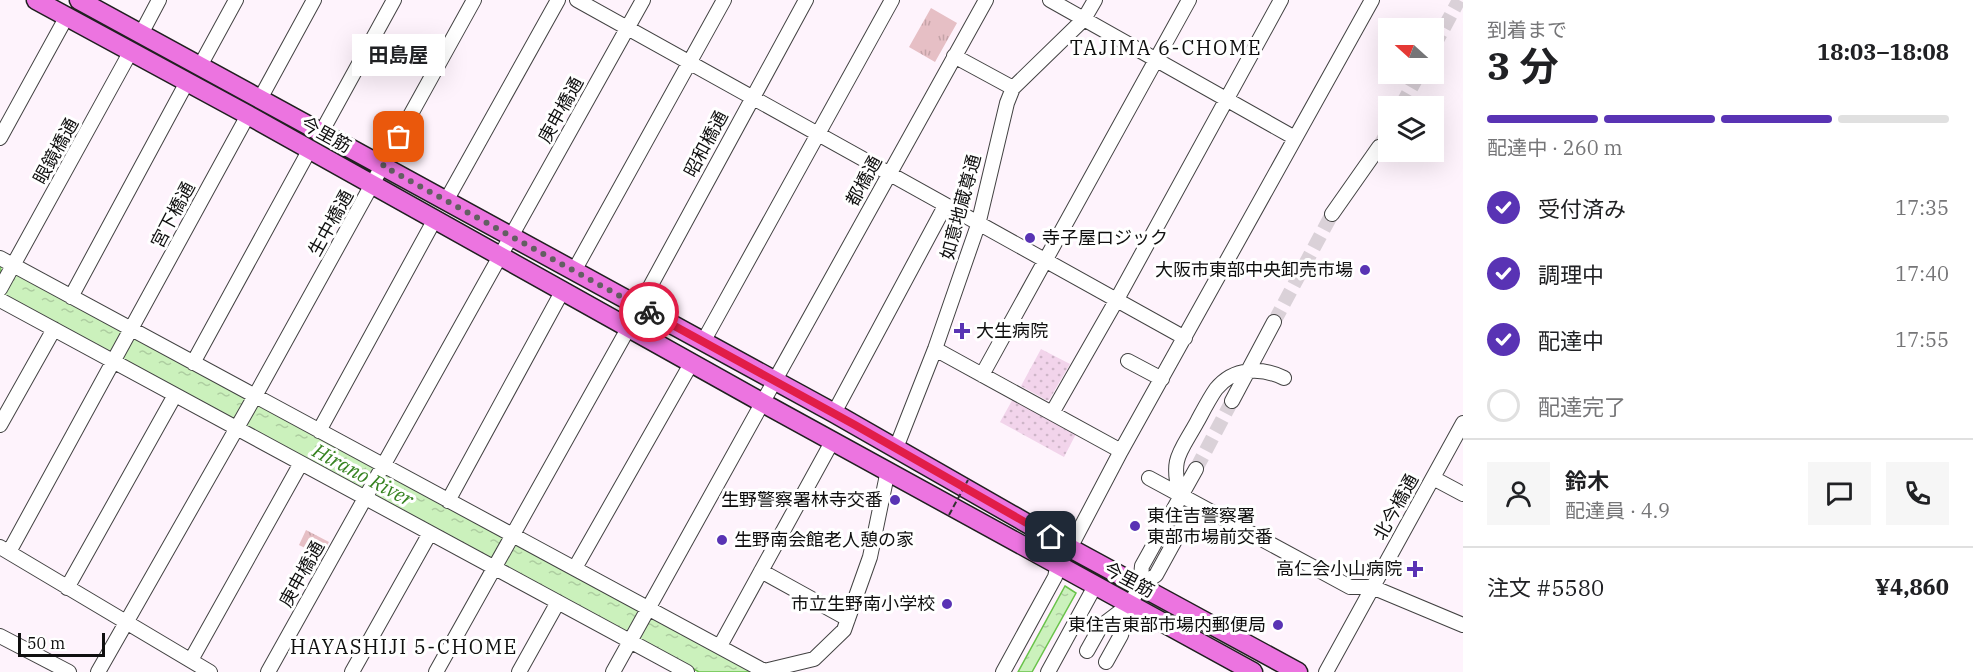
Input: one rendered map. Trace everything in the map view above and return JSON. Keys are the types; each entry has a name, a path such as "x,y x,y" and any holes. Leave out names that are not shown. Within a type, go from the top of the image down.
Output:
{"main road":[{"name":"今里筋","path":"36,0 310,149 763,403 1253,672"},
{"name":"今里筋","path":"79,0 834,413 1101,565 1298,672"}],"street":[{"path":"141,34 159,0"},
{"path":"200,66 236,0"},
{"path":"260,99 314,0"},
{"path":"321,133 394,0"},
{"name":"生中橋通","path":"238,427 474,0"},
{"path":"446,201 558,0"},
{"path":"577,0 978,225 1185,338"},
{"name":"庚申橋通","path":"500,256 643,0"},
{"path":"574,271 724,0"},
{"name":"昭和橋通","path":"639,307 806,0"},
{"path":"703,342 892,0"},
{"name":"都橋通","path":"763,403 986,0"},
{"path":"1050,0 1295,138"},
{"name":"如意地蔵尊通","path":"896,448 935,349 978,225 1006,103 1013,88 1084,19 1095,0"},
{"path":"982,375 1189,0"},
{"path":"1052,413 1281,0"},
{"path":"1073,549 1121,451 1372,0"},
{"path":"0,138 67,16"},
{"name":"眼鏡橋通","path":"0,289 131,51"},
{"path":"954,56 1013,88"},
{"path":"71,297 188,82"},
{"name":"宮下橋通","path":"115,360 248,115"},
{"path":"1332,213 1378,148"},
{"path":"193,363 310,149"},
{"path":"834,413 945,206"},
{"path":"319,431 435,219"},
{"path":"383,467 500,256"},
{"path":"0,258 254,398 319,431 511,537 575,568 647,610 720,646 765,672 813,659 840,635 870,557 888,470"},
{"path":"448,501 563,291"},
{"path":"0,300 238,427 301,464 367,496 430,533 495,566 687,672"},
{"path":"1232,401 1274,322"},
{"path":"436,672 628,327"},
{"path":"0,425 54,329"},
{"path":"935,349 1121,451"},
{"path":"115,360 4,550 127,623 191,665 210,672"},
{"path":"1128,361 1162,379"},
{"path":"575,568 692,362"},
{"path":"1180,495 1174,474 1176,460 1217,388 1229,379 1260,369 1284,378"},
{"path":"67,588 175,395"},
{"path":"613,672 763,403"},
{"name":"北今橋通","path":"1326,672 1463,423"},
{"path":"98,672 238,427"},
{"path":"720,646 833,440"},
{"path":"191,665 301,464"},
{"name":"庚申橋通","path":"268,672 383,467"},
{"path":"1106,662 1121,635 1130,604 1140,586 1142,566 1196,469"},
{"path":"1149,478 1350,587 1372,587 1463,625"},
{"path":"1433,478 1463,494"},
{"path":"1140,586 1156,575 1195,504"},
{"path":"352,672 430,533"},
{"path":"1002,672 1062,566"},
{"path":"761,571 848,619"},
{"path":"1048,672 1093,584"},
{"path":"519,672 558,602"},
{"path":"1087,651 1101,626 1130,604"},
{"path":"0,636 48,667 69,672"},
{"path":"808,672 813,659"}],"path":[{"path":"949,515 968,480"}],"shaded area":[{"path":"1041,349 1070,364 1049,400 1021,386"},
{"path":"1014,397 1077,432 1064,457 1000,422"}],"green space":[{"path":"931,8 957,23 935,62 909,47"},
{"path":"306,530 329,542 321,556 299,545"}],"water":[{"name":"Hirano River","path":"0,263 756,672 699,672 0,294"},
{"path":"1065,586 1076,593 1032,672 1018,672"}],"tunnel":[{"path":"1444,28 1459,0"},
{"path":"1407,96 1413,84"},
{"path":"1274,322 1332,214"},
{"path":"1196,469 1232,401"}],"way so far":[{"path":"399,137 383,166 649,312"}],"place":[{"name":"田島屋","path":"399,137"},
{"name":"寺子屋ロジック","path":"1030,238"},
{"name":"大阪市東部中央卸売市場","path":"1365,270"},
{"name":"大生病院","path":"962,331"},
{"name":"生野警察署林寺交番","path":"895,500"},
{"name":"東住吉警察署 東部市場前交番","path":"1135,526"},
{"name":"生野南会館老人憩の家","path":"722,540"},
{"name":"高仁会小山病院","path":"1415,569"},
{"name":"市立生野南小学校","path":"947,604"},
{"name":"東住吉東部市場内郵便局","path":"1278,625"}],"district":[{"name":"TAJIMA 6-CHOME","path":"1166,48"},
{"name":"HAYASHIJI 5-CHOME","path":"404,647"}],"route":[{"path":"649,312 855,425 1051,537"}]}
